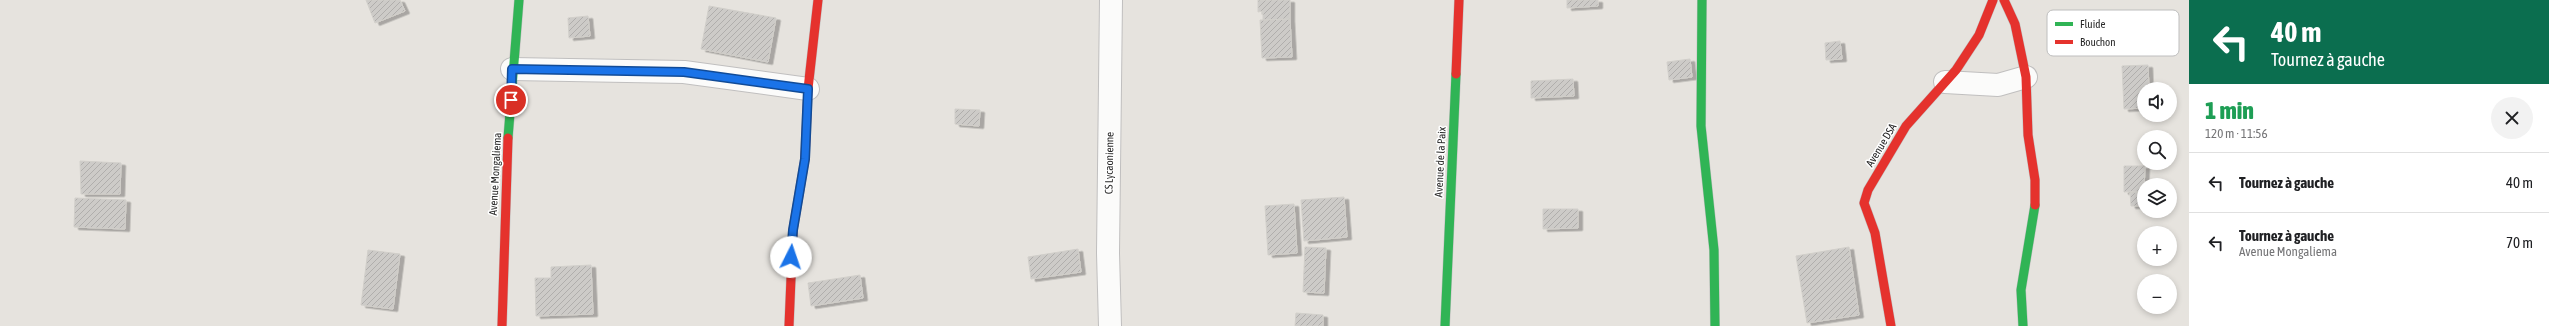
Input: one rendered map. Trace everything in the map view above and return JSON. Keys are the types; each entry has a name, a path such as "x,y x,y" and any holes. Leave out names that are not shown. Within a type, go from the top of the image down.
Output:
{"street":[{"name":"Avenue Mongaliema","path":"502,326 502,284 512,69 519,0"},
{"path":"789,326 793,230 805,159 808,89 818,0"},
{"name":"CS Lycaonienne","path":"1110,326 1108,253 1111,0"},
{"name":"Avenue de la Paix","path":"1445,326 1460,0"},
{"path":"1702,0 1700,126 1714,250 1715,326"},
{"name":"Avenue DSA","path":"1891,326 1875,234 1864,203 1868,190 1906,126 1956,70 1979,35 1993,0"},
{"path":"2004,0 2015,24 2026,77 2035,215 2021,290 2023,326"},
{"path":"512,69 684,72 808,89"},
{"path":"1945,82 1998,85 2026,77"}],"building":[{"path":"366,0 400,0 405,11 375,23"},
{"path":"1258,0 1290,0 1290,19 1263,20 1263,11 1258,12"},
{"path":"1567,0 1598,0 1598,6 1567,8"},
{"path":"709,6 776,18 768,62 701,49"},
{"path":"588,16 590,36 569,38 568,18"},
{"path":"1290,19 1292,57 1262,58 1260,20"},
{"path":"1840,41 1842,59 1826,60 1825,43"},
{"path":"1690,59 1692,77 1669,80 1667,62"},
{"path":"2148,65 2149,82 2137,82 2137,108 2124,109 2122,66"},
{"path":"1573,79 1574,96 1531,98 1531,81"},
{"path":"955,109 980,110 979,126 955,124"},
{"path":"80,161 121,163 120,194 81,194"},
{"path":"2124,166 2137,166 2137,170 2145,170 2145,178 2137,178 2137,191 2124,192"},
{"path":"2137,192 2137,206 2131,206 2130,193"},
{"path":"1344,197 1347,237 1304,241 1301,200"},
{"path":"75,198 126,200 125,229 74,227"},
{"path":"1294,204 1297,253 1268,255 1265,206"},
{"path":"1543,209 1578,209 1578,228 1543,229"},
{"path":"1305,247 1326,248 1324,293 1303,292"},
{"path":"1849,247 1859,315 1807,323 1796,256"},
{"path":"1078,249 1081,272 1031,279 1028,257"},
{"path":"368,250 400,254 393,309 361,305"},
{"path":"591,265 593,314 536,316 535,278 551,278 551,267"},
{"path":"860,275 863,298 811,306 808,283"},
{"path":"1296,313 1323,315 1323,326 1295,326"}],"traffic: fast":[{"path":"508,138 519,0"},
{"path":"1702,0 1701,126 1714,250 1715,326"},
{"path":"1445,326 1456,74"},
{"path":"2023,326 2021,290 2035,205"}],"traffic: jam":[{"path":"789,326 793,230 805,159 808,89 818,0"},
{"path":"1456,74 1459,0"},
{"path":"1891,326 1875,233 1864,203 1868,190 1906,126 1956,70 1979,35 1993,0"},
{"path":"2004,0 2015,24 2026,77 2028,135 2035,180 2035,205"},
{"path":"502,326 508,138"}],"route":[{"path":"511,100 512,69 684,72 808,89 805,159 793,230 791,257"}]}
